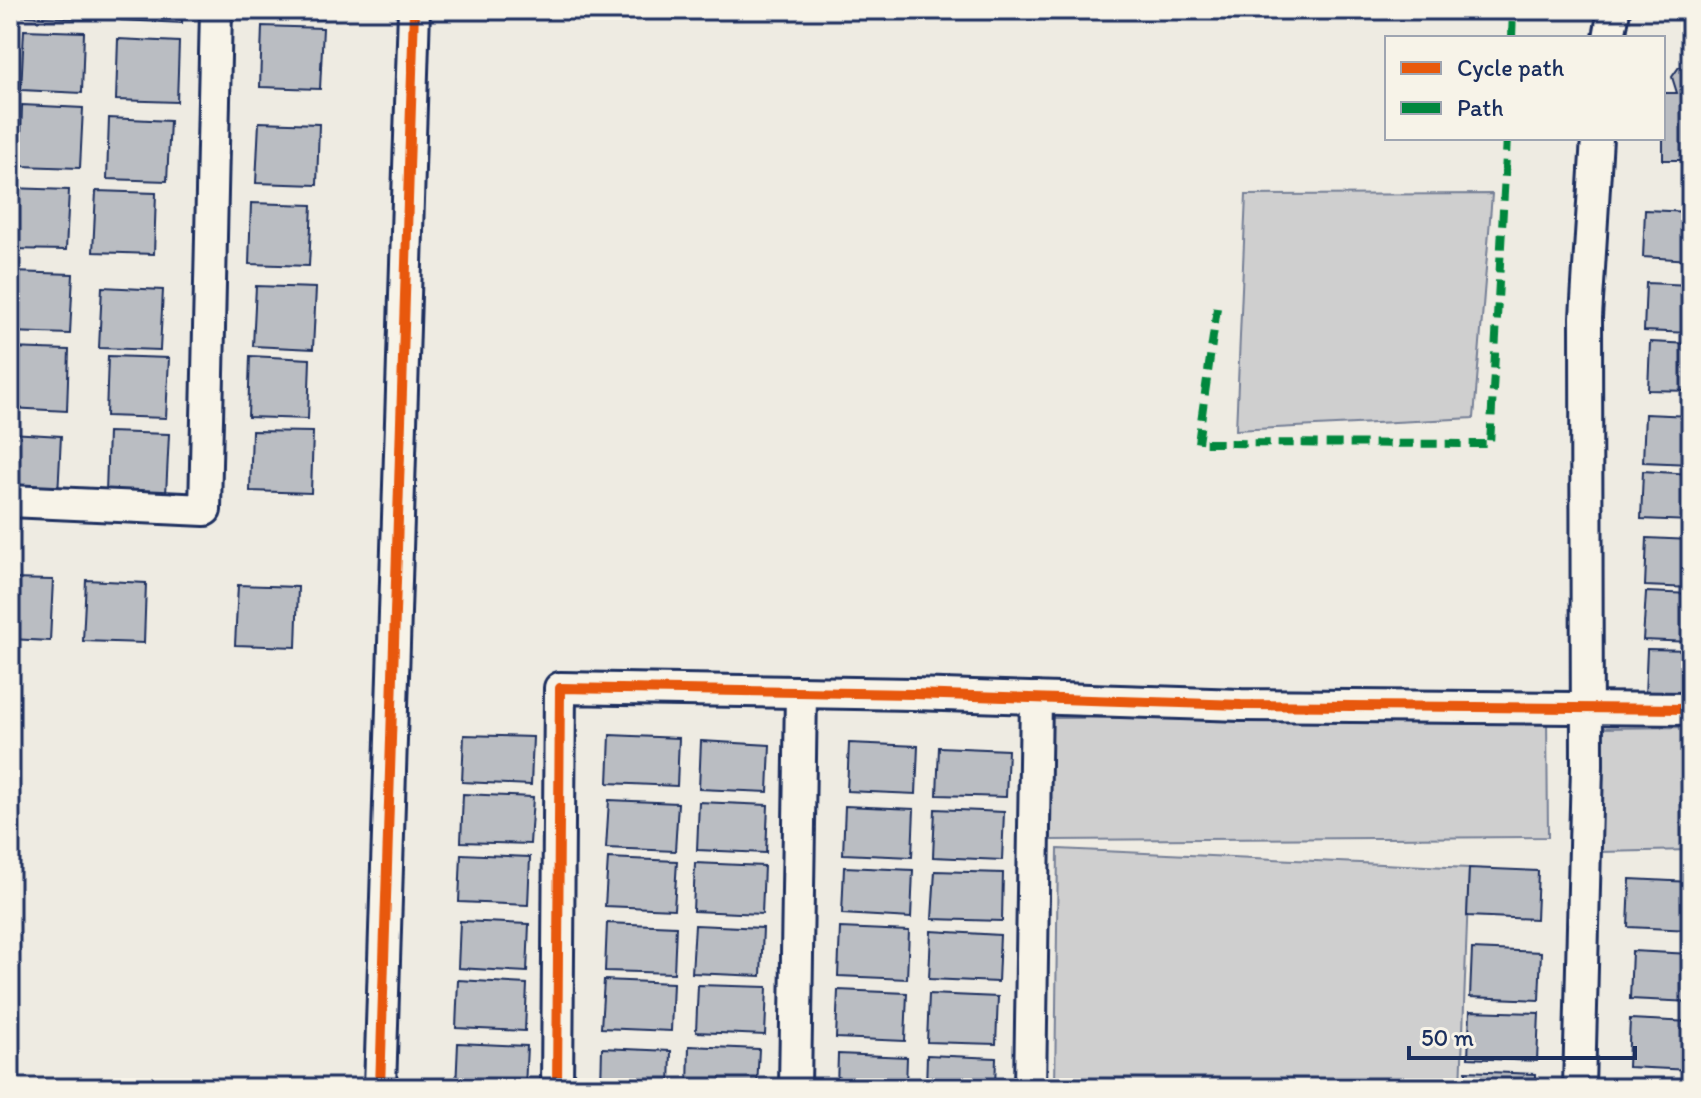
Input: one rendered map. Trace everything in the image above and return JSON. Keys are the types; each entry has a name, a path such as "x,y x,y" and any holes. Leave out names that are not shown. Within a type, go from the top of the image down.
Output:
{"street":[{"path":"10,501 205,510 216,10"},
{"path":"380,1088 414,10"},
{"path":"1609,36 1614,10"},
{"path":"1579,1088 1587,766 1586,317 1597,140"},
{"path":"557,1088 560,688 1241,705 1691,709"},
{"path":"795,1088 801,692"},
{"path":"1030,1088 1036,698"}],"shaded area":[{"path":"1492,194 1474,418 1236,430 1246,195"},
{"path":"1547,716 1548,837 1051,840 1051,718"},
{"path":"1691,727 1691,850 1600,852 1598,728"},
{"path":"1058,849 1469,868 1461,1088 1055,1088"}],"building":[{"path":"24,10 84,10 84,19 23,16"},
{"path":"121,10 182,10 182,23 121,20"},
{"path":"262,10 323,10 323,19 262,16"},
{"path":"262,26 323,28 320,89 260,87"},
{"path":"24,30 84,32 82,93 21,90"},
{"path":"118,39 179,42 177,102 116,100"},
{"path":"1679,67 1691,67 1691,160 1663,160 1665,93 1677,93 1672,77"},
{"path":"22,105 83,108 80,168 20,166"},
{"path":"109,118 170,121 167,181 107,179"},
{"path":"259,122 319,124 317,185 256,183"},
{"path":"10,188 69,190 66,250 10,249"},
{"path":"96,191 156,193 154,254 93,252"},
{"path":"251,203 312,205 309,266 249,264"},
{"path":"1645,210 1691,212 1691,260 1643,257"},
{"path":"12,272 73,274 70,334 10,332"},
{"path":"1646,283 1691,285 1691,333 1644,331"},
{"path":"256,286 316,288 313,349 253,346"},
{"path":"102,287 163,290 160,350 99,348"},
{"path":"1650,342 1691,344 1691,391 1648,390"},
{"path":"10,348 69,350 67,411 10,408"},
{"path":"108,356 169,358 166,418 106,416"},
{"path":"250,356 310,359 308,419 248,417"},
{"path":"1645,414 1691,416 1691,464 1643,462"},
{"path":"252,431 313,432 311,493 250,491"},
{"path":"108,432 169,434 166,495 106,493"},
{"path":"10,433 61,436 58,496 10,494"},
{"path":"1643,471 1691,474 1691,521 1641,519"},
{"path":"1647,538 1691,540 1691,588 1645,586"},
{"path":"10,579 53,580 50,641 10,639"},
{"path":"86,580 146,583 144,643 83,641"},
{"path":"238,585 298,587 296,647 235,645"},
{"path":"1646,592 1691,594 1691,642 1643,640"},
{"path":"1647,649 1691,650 1691,698 1645,696"},
{"path":"464,735 533,737 531,785 462,782"},
{"path":"610,735 679,738 677,786 608,783"},
{"path":"701,741 770,745 768,792 699,789"},
{"path":"849,743 918,746 916,794 847,791"},
{"path":"939,747 1008,750 1006,797 937,795"},
{"path":"463,794 533,797 530,844 461,842"},
{"path":"609,800 678,803 675,851 606,848"},
{"path":"699,802 768,805 766,853 697,850"},
{"path":"845,806 914,809 912,857 843,854"},
{"path":"935,809 1004,812 1002,860 933,857"},
{"path":"461,854 530,857 528,905 459,902"},
{"path":"608,858 677,861 674,909 605,906"},
{"path":"695,863 764,866 762,914 693,911"},
{"path":"844,867 913,870 911,918 842,914"},
{"path":"1469,868 1538,871 1536,919 1467,916"},
{"path":"935,871 1003,873 1002,921 932,919"},
{"path":"1630,879 1691,882 1691,930 1628,927"},
{"path":"460,921 529,924 527,972 458,968"},
{"path":"607,923 676,926 674,973 605,971"},
{"path":"695,925 763,928 761,976 692,973"},
{"path":"840,928 909,931 907,979 838,976"},
{"path":"931,931 1000,935 998,982 929,979"},
{"path":"1472,949 1541,952 1539,1000 1470,997"},
{"path":"1632,951 1691,954 1691,1002 1630,999"},
{"path":"458,980 527,984 525,1031 456,1028"},
{"path":"604,980 673,983 671,1031 601,1028"},
{"path":"698,985 767,987 765,1035 696,1032"},
{"path":"838,990 907,993 905,1041 836,1038"},
{"path":"929,994 998,997 996,1044 927,1042"},
{"path":"1470,1011 1539,1013 1537,1061 1468,1058"},
{"path":"1630,1019 1691,1022 1691,1070 1628,1067"},
{"path":"458,1043 527,1046 525,1088 456,1088"},
{"path":"689,1046 759,1049 757,1088 688,1088"},
{"path":"602,1048 671,1051 670,1088 601,1088"},
{"path":"838,1054 907,1057 906,1088 837,1088"},
{"path":"927,1055 996,1058 995,1088 926,1088"},
{"path":"1466,1071 1535,1074 1535,1088 1465,1088"},
{"path":"1633,1083 1691,1085 1691,1088 1633,1088"}],"marked path":[{"path":"1512,36 1513,10"},
{"path":"1217,308 1198,443 1490,444 1507,140"}],"cycle path":[{"path":"380,1088 414,10"},
{"path":"557,1088 560,688 913,694 1241,705 1691,709"}]}
